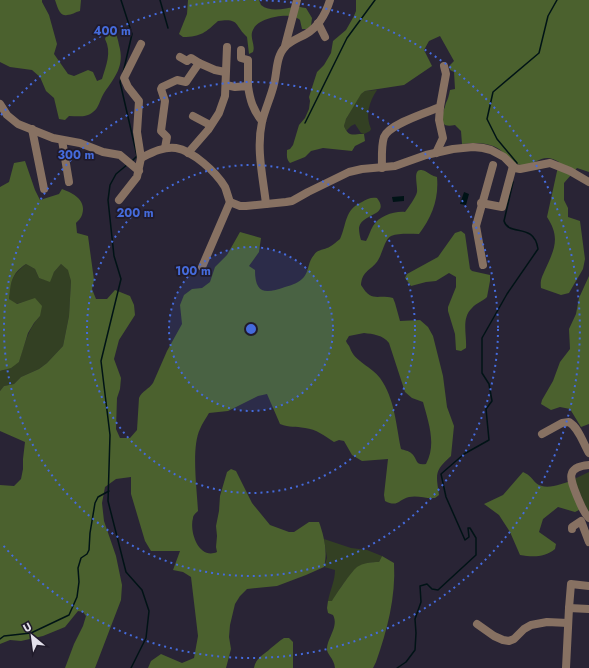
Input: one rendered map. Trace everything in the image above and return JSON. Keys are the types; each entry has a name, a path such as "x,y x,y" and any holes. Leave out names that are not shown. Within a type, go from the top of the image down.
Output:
{"street":[{"path":"266,204 260,152 262,121 274,86 279,59 285,46 297,0"},
{"path":"285,46 311,31 328,7 330,0"},
{"path":"318,23 325,37"},
{"path":"119,200 137,177 141,158 137,132 139,101 128,87 124,78 141,44"},
{"path":"188,153 219,113 225,96 227,47"},
{"path":"241,50 241,58 248,60 248,86 250,102 262,121"},
{"path":"180,57 187,61 191,58 215,70 226,72"},
{"path":"165,148 167,137 160,131 165,101 161,89 162,87 177,80 186,82 199,63"},
{"path":"436,153 443,138 439,120 446,74 444,66"},
{"path":"226,85 235,87 248,86"},
{"path":"0,104 7,115 18,124 62,140 120,156 139,171"},
{"path":"382,168 383,142 384,136 388,131 440,106"},
{"path":"193,116 210,126"},
{"path":"32,129 44,189"},
{"path":"62,140 69,182"},
{"path":"141,158 165,148 176,148 198,158 221,181 230,202 202,267"},
{"path":"230,202 240,206 246,206 292,201 349,172 362,169 395,166 426,155 453,149 483,148 504,157 516,168"},
{"path":"516,168 550,163 570,171 589,182"},
{"path":"483,265 476,226 492,165"},
{"path":"481,203 502,207 516,168"},
{"path":"542,434 562,423 569,422 575,427 589,452"},
{"path":"589,465 575,468 571,476 571,483 586,519 589,542"},
{"path":"572,529 572,527 586,519"},
{"path":"566,668 572,581 589,586"},
{"path":"569,608 589,609"},
{"path":"478,624 494,636 509,641 514,640 524,629 531,625 547,622 568,624"}],"green space":[{"path":"0,0 42,0 49,15 57,44 54,54 68,74 74,76 88,70 93,72 97,81 102,79 107,64 108,54 105,39 108,30 114,31 121,52 120,65 97,108 93,112 84,116 69,116 65,120 59,119 54,98 46,91 40,77 32,70 10,67 0,62"},
{"path":"55,0 81,0 80,11 69,15 64,15 60,12"},
{"path":"188,0 259,0 261,5 269,9 297,7 306,8 312,18 311,26 307,29 302,29 300,20 296,17 276,16 269,18 257,24 252,31 254,49 253,52 249,54 247,37 236,23 230,21 218,21 199,35 183,37 179,34 187,14"},
{"path":"356,0 589,0 589,172 577,168 564,183 564,200 568,208 568,217 580,221 585,259 583,269 569,293 561,295 541,288 542,277 555,244 554,231 547,217 559,162 553,159 544,158 527,165 521,165 515,163 499,149 491,145 476,143 462,144 461,131 455,125 445,125 442,120 450,90 455,89 454,72 450,70 449,66 454,61 440,36 429,41 424,50 432,66 404,85 365,91 361,94 346,119 344,126 350,134 364,134 365,141 355,146 352,151 323,148 311,151 305,157 290,163 287,157 287,150 293,145 299,125 305,118 309,109 309,97 317,72 324,65 331,53 333,41 346,30 354,16 356,11"},
{"path":"377,90 372,99 368,114 371,129 370,131 364,134 361,133 355,124 346,131 344,126 345,121 359,95 365,91"},
{"path":"25,161 40,200 59,194 62,189 74,195 81,201 83,210 82,216 76,223 77,233 88,236 94,280 92,289 96,299 107,299 115,290 130,296 134,305 135,315 119,340 114,359 121,378 117,398 116,429 120,438 130,438 137,430 139,398 153,383 167,351 182,324 180,305 184,295 192,289 202,288 210,282 215,267 227,255 240,232 261,238 259,252 249,266 255,270 255,278 259,288 262,290 272,291 293,285 306,275 312,257 315,253 330,247 340,239 349,213 356,205 367,199 373,198 377,198 380,204 378,211 361,223 359,228 361,240 366,241 373,226 379,219 396,212 405,212 417,192 416,177 418,171 425,171 437,177 436,200 424,228 419,234 397,234 391,236 385,244 378,260 364,274 361,285 371,296 393,298 400,321 420,320 428,327 433,336 443,376 447,407 454,426 451,456 439,469 437,477 439,495 435,498 416,496 409,497 393,504 385,501 384,495 388,459 362,461 352,455 344,441 339,440 334,442 313,430 280,424 267,394 258,396 228,411 209,413 197,437 195,457 198,511 194,516 192,524 194,537 200,548 205,552 217,552 216,526 220,496 227,472 231,469 236,471 252,503 270,525 289,532 294,532 309,522 319,522 324,538 325,550 324,567 277,586 247,589 240,596 235,604 230,625 229,637 231,649 226,668 148,668 151,661 161,654 182,663 194,658 198,636 191,577 183,572 173,570 180,551 151,551 145,541 131,494 131,477 116,479 105,487 102,503 104,521 116,556 122,585 121,600 95,668 65,668 83,626 86,616 83,612 78,611 65,627 43,636 21,641 10,640 0,644 0,485 14,486 21,479 25,442 0,431 0,391 4,386 14,384 21,377 39,369 47,363 63,346 69,316 71,281 68,270 61,264 54,272 50,282 39,278 35,269 26,264 17,271 11,283 9,299 17,304 35,298 42,306 40,316 28,333 19,362 11,368 0,371 0,187 9,182 14,163","holes":["364,333 374,334 387,340 405,392 412,398 423,402 429,425 431,441 431,449 426,464 418,463 410,452 401,449 392,403 385,386 377,374 355,357 346,341 349,336"]},
{"path":"461,231 465,234 470,269 472,271 490,275 490,281 487,297 474,306 469,312 465,327 466,348 461,351 456,350 455,334 448,311 448,307 456,287 456,277 449,273 436,281 411,286 405,278 407,274 438,257 455,233"},
{"path":"26,264 35,269 39,278 49,281 61,264 69,270 71,281 69,316 63,346 47,363 39,369 21,377 14,384 4,386 0,391 0,371 19,362 29,332 40,316 35,299 16,304 8,299 12,279"},
{"path":"589,276 589,424 581,427 570,409 560,407 551,410 541,404 553,381 560,362 570,349 569,329 576,314 579,298"},
{"path":"523,472 529,475 536,483 549,487 573,480 585,507 575,512 558,507 543,519 539,532 556,544 555,549 547,554 533,556 520,555 510,532 499,515 484,504 503,495"},
{"path":"589,472 589,515 574,479"},
{"path":"324,539 351,548 367,550 382,556 379,562 367,563 355,571 342,585 332,602 328,601 335,570 324,567 327,558"},
{"path":"382,556 394,563 394,588 390,614 376,662 373,668 335,668 327,650 335,623 333,615 328,613 328,601 332,601 340,588 357,567 367,563 379,562"},
{"path":"284,638 289,638 293,642 293,668 254,668 258,659"}],"shaded area":[{"path":"464,192 469,194 466,205 460,204"},
{"path":"404,196 404,201 393,202 392,197"}],"waterway":[{"path":"121,0 132,34 123,73"},
{"path":"160,0 168,28"},
{"path":"305,123 347,38 375,0"},
{"path":"516,166 517,163 497,139 487,119 493,92 539,53 548,16 557,0"},
{"path":"121,78 120,82 137,156 132,161"},
{"path":"128,164 116,174 110,185 108,200 114,256 121,279 101,361 110,435 108,501 126,572 142,590 149,611 146,638 131,668"},
{"path":"397,668 406,662 415,650 415,619 421,602 420,586 427,584 432,589 438,590 476,555 476,538 470,528 468,528 469,537 465,540 446,497 441,474 464,454 489,440 486,409 492,401 489,384 482,373 482,338 507,294 538,249 536,241 532,235 527,232 511,228 507,226 504,221 513,182"},
{"path":"0,639 4,636 31,633 69,615 77,597 79,582 78,568 81,558 87,554 89,550 95,503 98,497 109,491"}]}
